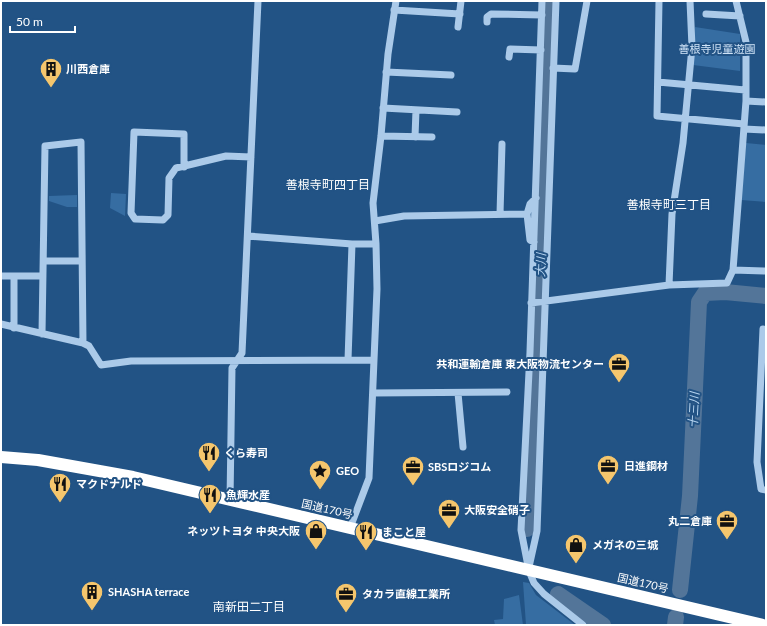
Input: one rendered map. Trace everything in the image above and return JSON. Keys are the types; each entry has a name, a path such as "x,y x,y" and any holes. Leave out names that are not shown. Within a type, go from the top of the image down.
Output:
{"highway":[{"name":"国道170号","path":"1,457 38,460 133,476 528,571 762,625"}],"street":[{"path":"230,500 232,368 242,353 248,236 253,80 258,1"},
{"path":"350,528 369,478 377,289 375,220 373,203 381,136 386,72 396,1"},
{"path":"458,27 461,1"},
{"path":"528,571 538,531 554,68 548,27 542,15 542,1"},
{"path":"556,1 541,50 532,303 521,530 528,571 534,583 544,594 583,625"},
{"path":"554,68 575,69 587,1"},
{"path":"659,1 657,116 685,118 766,130"},
{"path":"670,285 672,214 685,118 687,85 692,47 690,1"},
{"path":"532,303 670,285 727,283 733,270 746,101 744,90 746,42 736,1"},
{"path":"394,10 460,14"},
{"path":"486,22 487,17 491,14 542,15"},
{"path":"706,14 740,16"},
{"path":"509,57 510,49 541,50"},
{"path":"386,72 451,76"},
{"path":"658,82 744,90"},
{"path":"746,101 766,102"},
{"path":"383,108 457,112"},
{"path":"415,136 416,110"},
{"path":"184,166 184,134 134,132 131,213 135,219 163,220 168,215 169,178 176,168 226,156 251,157"},
{"path":"381,136 432,137"},
{"path":"42,334 44,261 44,146 81,142 83,343"},
{"path":"500,214 502,144"},
{"path":"534,242 530,240 526,214 530,204 536,198"},
{"path":"375,220 404,216 526,214"},
{"path":"248,236 352,244 376,244"},
{"path":"348,360 352,244"},
{"path":"44,261 82,261"},
{"path":"733,270 766,272"},
{"path":"1,276 43,276"},
{"path":"14,276 14,328"},
{"path":"1,324 83,343 89,346 100,365 131,361 374,360"},
{"path":"763,329 757,462 761,489 766,490"},
{"path":"373,393 507,392"},
{"path":"458,393 463,447"}],"green space":[{"name":"善根寺児童遊園","path":"695,27 740,34 740,71 693,65"},
{"path":"746,143 766,145 766,202 741,200"},
{"path":"111,193 126,194 125,216 110,208"},
{"path":"77,195 77,207 67,207 49,201 49,196"},
{"path":"523,582 529,583 536,595 575,625 526,625"},
{"path":"519,595 523,625 495,625 494,620 503,619 504,599"}],"waterway":[{"name":"大川","path":"527,529 540,293 549,1"},
{"name":"十三川","path":"680,590 690,496 699,302 705,293 725,292 766,296"},
{"name":"大川","path":"558,594 603,625"},
{"name":"十三川","path":"675,625 676,617"}],"place":[{"name":"川西倉庫","path":"51,88"},
{"name":"共和運輸倉庫 東大阪物流センター","path":"619,384"},
{"name":"くら寿司","path":"209,472"},
{"name":"SBSロジコム","path":"413,486"},
{"name":"日進鋼材","path":"608,486"},
{"name":"GEO","path":"320,490"},
{"name":"マクドナルド","path":"60,504"},
{"name":"魚輝水産","path":"210,514"},
{"name":"大阪安全硝子","path":"449,530"},
{"name":"丸二倉庫","path":"727,540"},
{"name":"ネッツトヨタ 中央大阪","path":"316,550"},
{"name":"まこと屋","path":"366,552"},
{"name":"メガネの三城","path":"576,564"},
{"name":"SHASHA terrace","path":"92,612"},
{"name":"タカラ直線工業所","path":"346,614"}],"district":[{"name":"善根寺町四丁目","path":"328,185"},
{"name":"善根寺町三丁目","path":"669,205"},
{"name":"南新田二丁目","path":"249,607"}]}
